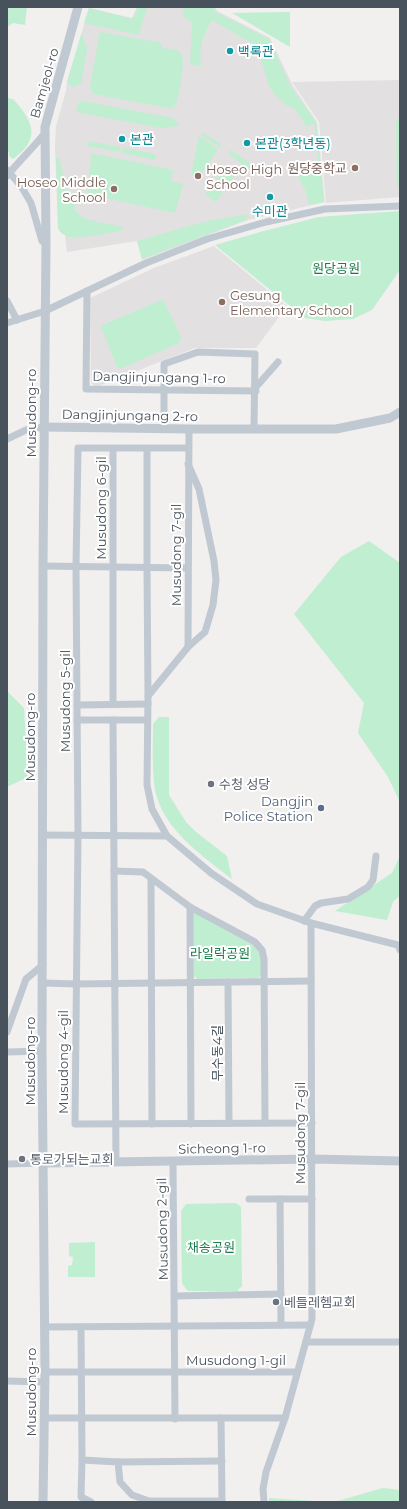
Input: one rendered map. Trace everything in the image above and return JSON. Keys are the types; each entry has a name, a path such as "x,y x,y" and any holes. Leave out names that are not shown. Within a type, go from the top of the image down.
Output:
{"street":[{"name":"Bamjeol-ro","path":"45,311 45,126 78,7"},
{"path":"45,133 33,148 15,164 8,173 21,186 31,203 42,241 46,244"},
{"path":"7,323 45,311 146,263 193,245 266,222 325,209 400,206"},
{"name":"Dangjinjungang 1-ro","path":"87,291 86,389 256,389"},
{"path":"7,301 17,320"},
{"name":"Musudong-ro","path":"43,1502 45,1372 42,965 45,311"},
{"name":"Dangjinjungang 2-ro","path":"164,390 164,364 198,352 255,354 256,389 254,429"},
{"path":"256,389 278,362"},
{"path":"164,390 164,428"},
{"name":"Dangjinjungang 2-ro","path":"7,439 26,430 44,427 336,429 390,418 400,412"},
{"name":"Musudong 7-gil","path":"188,647 187,568 189,429"},
{"name":"Musudong 6-gil","path":"76,567 78,448 188,448"},
{"name":"Musudong 6-gil","path":"113,449 113,567"},
{"path":"148,449 146,567 148,696 147,785 152,808 167,836 211,873 257,904 311,923 399,947"},
{"name":"Musudong 7-gil","path":"148,696 188,647 205,632 213,605 216,580 214,561 199,489 188,464"},
{"name":"Musudong 6-gil","path":"43,566 187,568"},
{"name":"Musudong 5-gil","path":"76,567 78,836"},
{"path":"113,567 113,704"},
{"path":"78,705 148,704"},
{"path":"78,720 147,720"},
{"path":"113,720 116,1162"},
{"path":"43,835 167,836"},
{"name":"Musudong 4-gil","path":"78,836 75,1124 312,1123"},
{"path":"304,920 315,906 321,903 348,899 368,887 374,880 376,856"},
{"path":"114,871 143,872 190,907 255,942 263,954 265,1123"},
{"path":"151,879 152,1124"},
{"path":"190,907 190,1124"},
{"name":"Musudong 7-gil","path":"264,1502 263,1489 266,1472 285,1418 312,1319 311,923"},
{"path":"7,1032 26,979 42,965"},
{"path":"43,983 76,984 311,981"},
{"name":"무수동4길","path":"228,982 229,1124"},
{"path":"7,1052 42,1051"},
{"name":"Sicheong 1-ro","path":"44,1163 312,1160 400,1161"},
{"name":"Musudong 2-gil","path":"173,1162 175,1327"},
{"path":"7,1164 44,1163"},
{"path":"249,1199 312,1199"},
{"path":"280,1199 281,1325"},
{"name":"Musudong 2-gil","path":"175,1296 281,1294"},
{"path":"44,1326 175,1327 310,1325"},
{"path":"81,1327 81,1497 91,1502"},
{"name":"Musudong 1-gil","path":"175,1327 175,1419"},
{"path":"306,1342 400,1342"},
{"name":"Musudong 1-gil","path":"45,1372 297,1372"},
{"path":"7,1381 45,1382"},
{"path":"44,1418 285,1418"},
{"path":"118,1462 120,1482 132,1495 149,1501 222,1501 221,1418"},
{"path":"82,1460 118,1462 222,1461"}],"shaded area":[{"path":"137,7 215,7 217,11 270,38 293,86 317,122 325,202 248,220 142,260 137,241 67,252 65,235 60,232 58,228 55,147 56,126 66,91 67,82 89,8 132,18"},
{"name":"원당중학교","path":"400,80 400,197 326,203 319,122 292,82"},
{"path":"214,246 287,306 256,348 195,348 96,387 91,383 90,298 154,268"}],"green space":[{"path":"7,7 27,7 25,25 13,23 7,27"},
{"path":"138,7 147,7 139,35 84,23 89,8 133,19"},
{"path":"184,7 213,7 216,12 269,39 291,87 316,122 324,202 309,205 306,192 297,174 319,170 314,123 307,127 295,109 286,105 277,97 269,86 257,46 212,20 202,42 200,53 201,66 190,64 192,22 183,16"},
{"path":"290,12 290,47 232,13"},
{"path":"100,32 162,43 162,48 180,52 183,61 183,68 177,102 174,107 169,108 93,94 90,86"},
{"path":"81,35 84,37 83,41 86,43 87,49 81,84 73,87 67,82"},
{"path":"7,98 13,99 26,115 30,123 31,130 31,137 28,144 22,152 13,159 9,156 9,152 7,150"},
{"path":"83,101 173,118 180,126 160,128 76,112 79,102"},
{"path":"396,119 400,119 400,186 397,186"},
{"path":"202,132 221,144 219,147 201,135"},
{"path":"199,136 218,149 198,179 191,175"},
{"path":"88,141 120,147 119,152 88,146"},
{"path":"123,148 156,154 155,160 122,153"},
{"path":"230,150 258,168 255,173 228,154"},
{"path":"91,153 173,170 171,181 183,184 175,213 87,194"},
{"path":"56,158 59,158 67,191 74,193 75,211 85,219 123,227 122,230 80,237 69,237 60,231 58,228"},
{"path":"226,165 237,172 216,202 205,195"},
{"name":"원당공원","path":"400,211 400,270 372,310 353,319 325,321 305,318 215,245 319,217"},
{"path":"246,214 248,219 142,259 137,241 203,222"},
{"path":"161,300 164,301 181,337 179,343 122,368 117,367 101,327"},
{"path":"369,541 400,563 400,802 388,777 358,733 364,703 294,614 341,557"},
{"path":"7,691 24,708 28,777 7,787"},
{"path":"159,717 169,717 169,795 186,822 196,832 227,856 232,879 182,838 163,812 157,798 153,768 153,724"},
{"path":"400,856 400,895 393,902 387,920 335,911 392,873"},
{"name":"라일락공원","path":"193,912 255,943 262,955 261,976 258,978 197,979 194,976"},
{"name":"채송공원","path":"236,1203 241,1207 242,1286 237,1291 189,1291 182,1283 181,1211 186,1204"},
{"path":"95,1242 95,1277 68,1277 68,1266 72,1265 73,1257 69,1256 69,1243"},
{"path":"383,1488 400,1490 400,1502 334,1502"},
{"path":"269,1498 328,1502 269,1502"}],"place":[{"name":"백록관","path":"230,51"},
{"name":"본관","path":"122,139"},
{"name":"본관(3학년동)","path":"247,143"},
{"name":"원당중학교","path":"355,168"},
{"name":"Hoseo High School","path":"198,176"},
{"name":"Hoseo Middle School","path":"114,189"},
{"name":"수미관","path":"270,197"},
{"name":"Gesung Elementary School","path":"222,302"},
{"name":"수청 성당","path":"211,784"},
{"name":"Dangjin Police Station","path":"321,808"},
{"name":"통로가되는교회","path":"22,1159"},
{"name":"베들레헴교회","path":"276,1302"}]}
